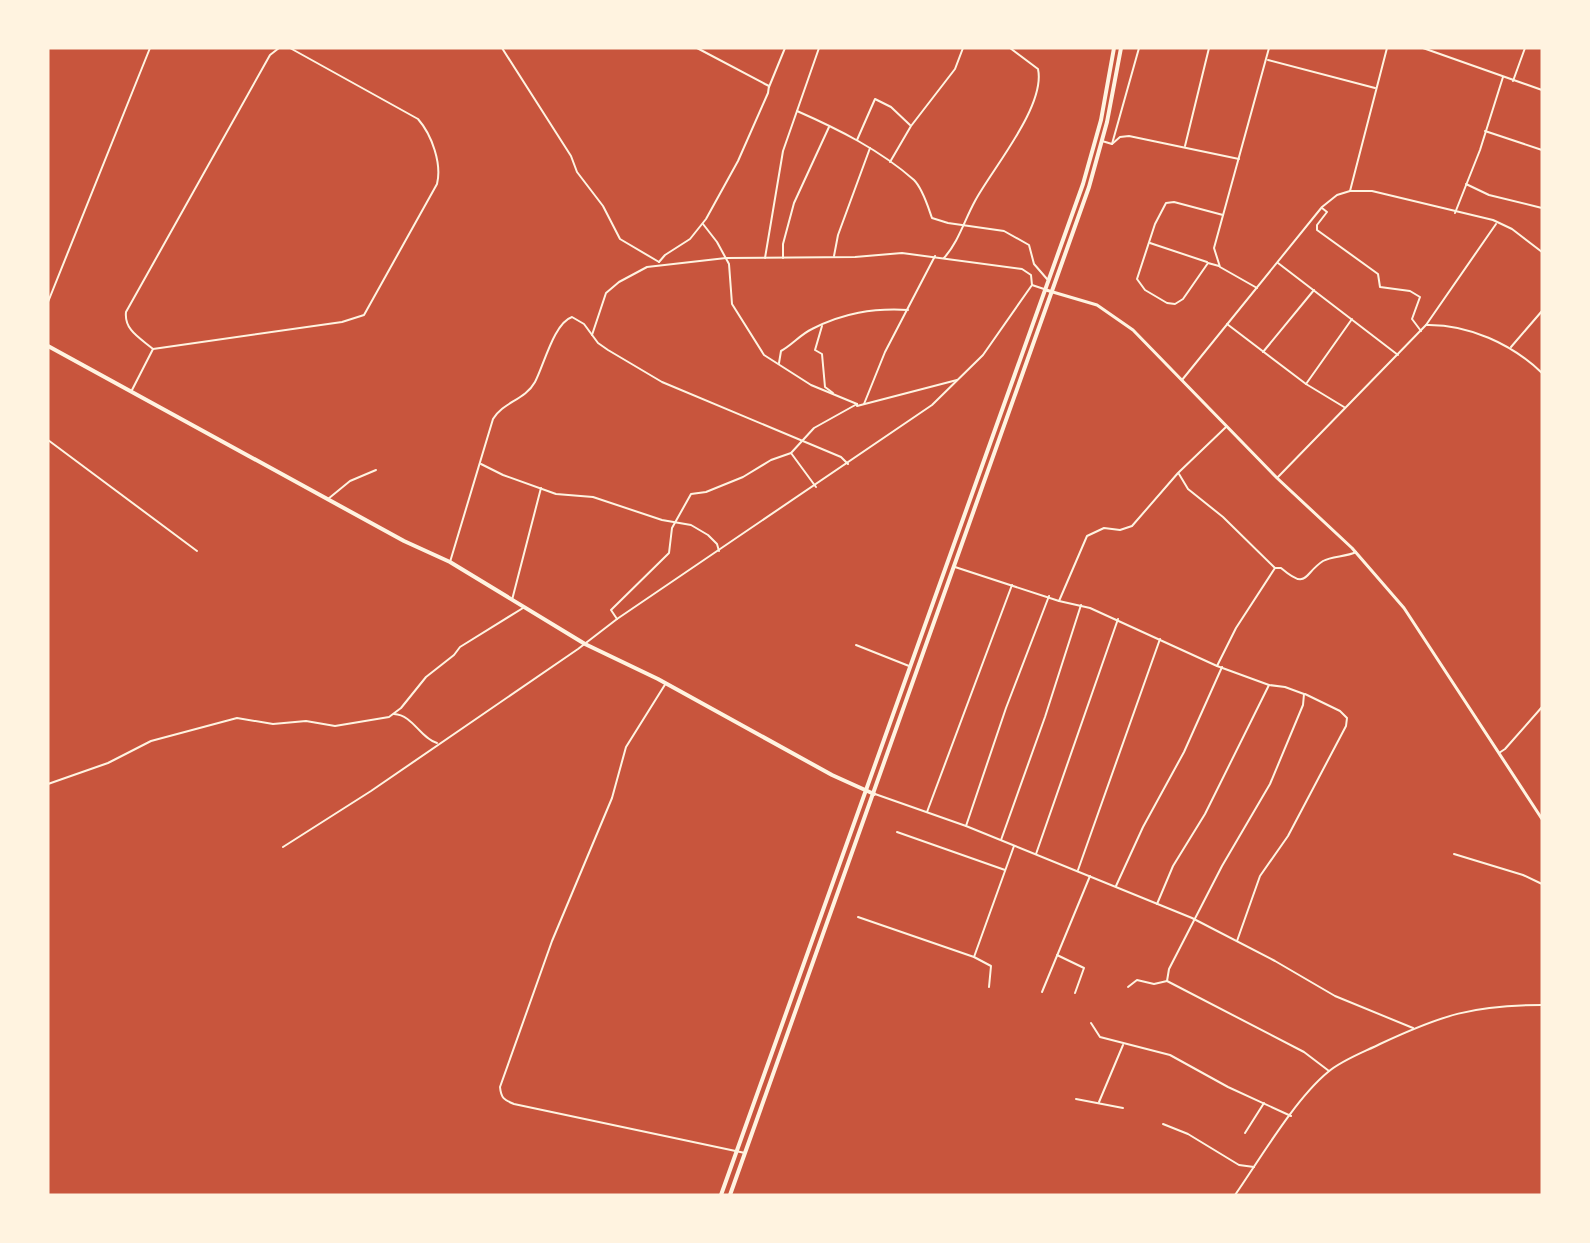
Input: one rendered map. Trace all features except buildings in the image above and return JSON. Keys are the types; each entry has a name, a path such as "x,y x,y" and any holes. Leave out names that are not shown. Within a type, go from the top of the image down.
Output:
{"main road":[{"path":"721,1195 912,667 1091,158 1114,48"},
{"path":"730,1195 953,566 1053,292 1102,141 1120,48"},
{"path":"1044,289 1077,298 1113,315 1133,330 1277,478 1356,552 1404,608 1542,819"},
{"path":"48,346 328,499 450,562 585,644 666,683 832,775 874,794"}],"street":[{"path":"48,302 150,48"},
{"path":"279,48 270,55 126,312 126,323 129,329 153,349 342,322 364,315 437,184 440,168 423,125 413,115 290,48"},
{"path":"502,48 571,156 577,172 603,206 620,239 659,264"},
{"path":"697,48 743,70 769,86 768,89"},
{"path":"659,264 665,255 682,247 703,224 738,161 785,48"},
{"path":"765,258 778,172 796,111 819,48"},
{"path":"890,162 911,126 955,69 963,48"},
{"path":"944,258 957,244 976,199 1002,161 1037,92 1038,69 1010,48"},
{"path":"1112,144 1139,48"},
{"path":"1185,146 1209,48"},
{"path":"1220,267 1214,248 1269,48"},
{"path":"1350,191 1387,48"},
{"path":"1423,48 1542,90"},
{"path":"1434,52 1435,48"},
{"path":"1513,81 1525,48"},
{"path":"1267,60 1375,88"},
{"path":"1455,213 1503,77"},
{"path":"857,140 875,99 891,107 911,126"},
{"path":"796,111 857,140 890,162 915,182 929,206 932,218 948,224 964,224 1004,231 1029,244 1034,264 1047,279"},
{"path":"783,258 783,244 794,202 829,126"},
{"path":"1485,131 1542,150"},
{"path":"1112,144 1120,137 1129,136 1239,159"},
{"path":"1102,141 1112,144"},
{"path":"834,256 838,235 870,148"},
{"path":"1466,184 1489,195 1542,208"},
{"path":"1182,381 1322,207 1337,195 1350,191 1372,191 1455,213 1492,220 1512,230 1542,252"},
{"path":"1208,263 1180,302 1167,303 1138,283 1138,271 1159,214 1169,202 1223,214"},
{"path":"1322,207 1327,212 1317,225 1317,230 1378,274 1380,287 1410,291 1420,297 1412,310 1412,318 1421,331"},
{"path":"703,224 717,242 731,268 732,304 758,348 768,359 779,363 811,385 857,404 857,406 957,380"},
{"path":"1277,478 1426,326 1497,224"},
{"path":"1150,243 1220,267 1257,288"},
{"path":"283,847 439,744 585,644 616,619 816,487 932,405 984,355 1032,285 1031,275 1022,269 902,252 783,258 726,258 659,264 638,270 611,288 601,304 592,336"},
{"path":"864,404 885,352 935,256"},
{"path":"1277,262 1398,355"},
{"path":"1032,285 1044,289"},
{"path":"1263,352 1314,290"},
{"path":"779,363 781,351 810,330 822,325 860,311 908,310"},
{"path":"1511,347 1542,311"},
{"path":"450,562 493,419 497,412 531,390 563,322 572,317 578,318 592,336 628,364 662,382 840,457 848,464"},
{"path":"1306,384 1352,319"},
{"path":"1227,324 1306,384 1346,408"},
{"path":"822,325 815,350 822,354 825,387 835,395"},
{"path":"1426,326 1442,325 1511,347 1542,373"},
{"path":"132,390 153,349"},
{"path":"616,619 611,609 669,553 675,524 691,494 706,492 743,477 771,460 791,453 817,426 857,404"},
{"path":"1059,601 1087,536 1104,528 1120,530 1132,526 1178,473 1226,427"},
{"path":"48,440 197,551"},
{"path":"791,453 816,487"},
{"path":"480,463 503,475 556,494 593,497 675,524 699,528 717,544 719,551"},
{"path":"328,499 350,481 376,470"},
{"path":"1178,473 1188,489 1223,517 1275,568 1281,568 1295,579 1302,579 1310,575 1325,560 1346,557 1356,552"},
{"path":"512,600 542,488"},
{"path":"953,566 1059,601 1081,605 1118,619 1217,666 1269,685 1285,687 1304,694 1340,711 1347,718 1346,726 1288,836 1260,876 1237,941"},
{"path":"1217,666 1236,628 1275,568"},
{"path":"927,812 1012,585"},
{"path":"966,826 1006,708 1049,596"},
{"path":"1000,840 1045,717 1081,605"},
{"path":"48,784 108,763 151,741 231,719 253,719 280,724 306,721 335,726 376,720 394,714 426,677 460,647 525,606"},
{"path":"1036,854 1118,619"},
{"path":"1078,870 1160,639"},
{"path":"856,645 912,667"},
{"path":"1116,886 1143,827 1184,752 1222,668"},
{"path":"666,683 626,747 612,798 552,941 500,1087 501,1096 505,1101 514,1104 745,1153"},
{"path":"1157,904 1173,866 1205,814 1269,685"},
{"path":"1167,981 1169,969 1222,866 1270,784 1303,705 1304,694"},
{"path":"1499,753 1542,707"},
{"path":"394,714 407,718 427,738 439,744"},
{"path":"874,794 966,826 1091,875 1195,920 1335,996 1413,1028"},
{"path":"897,832 1005,870"},
{"path":"974,957 1014,846"},
{"path":"1454,854 1518,873 1542,884"},
{"path":"1042,992 1091,875"},
{"path":"858,917 974,957 991,966 989,987"},
{"path":"1056,954 1084,968 1075,993"},
{"path":"1128,987 1137,980 1154,984 1167,981 1304,1052 1329,1071"},
{"path":"1235,1195 1291,1116 1329,1071 1413,1028 1466,1010 1542,1005"},
{"path":"1091,1023 1100,1037 1170,1055 1228,1087 1291,1116"},
{"path":"1099,1102 1123,1044"},
{"path":"1076,1099 1123,1108"},
{"path":"1245,1133 1264,1103"},
{"path":"1163,1124 1188,1134 1239,1165 1255,1166"}]}
